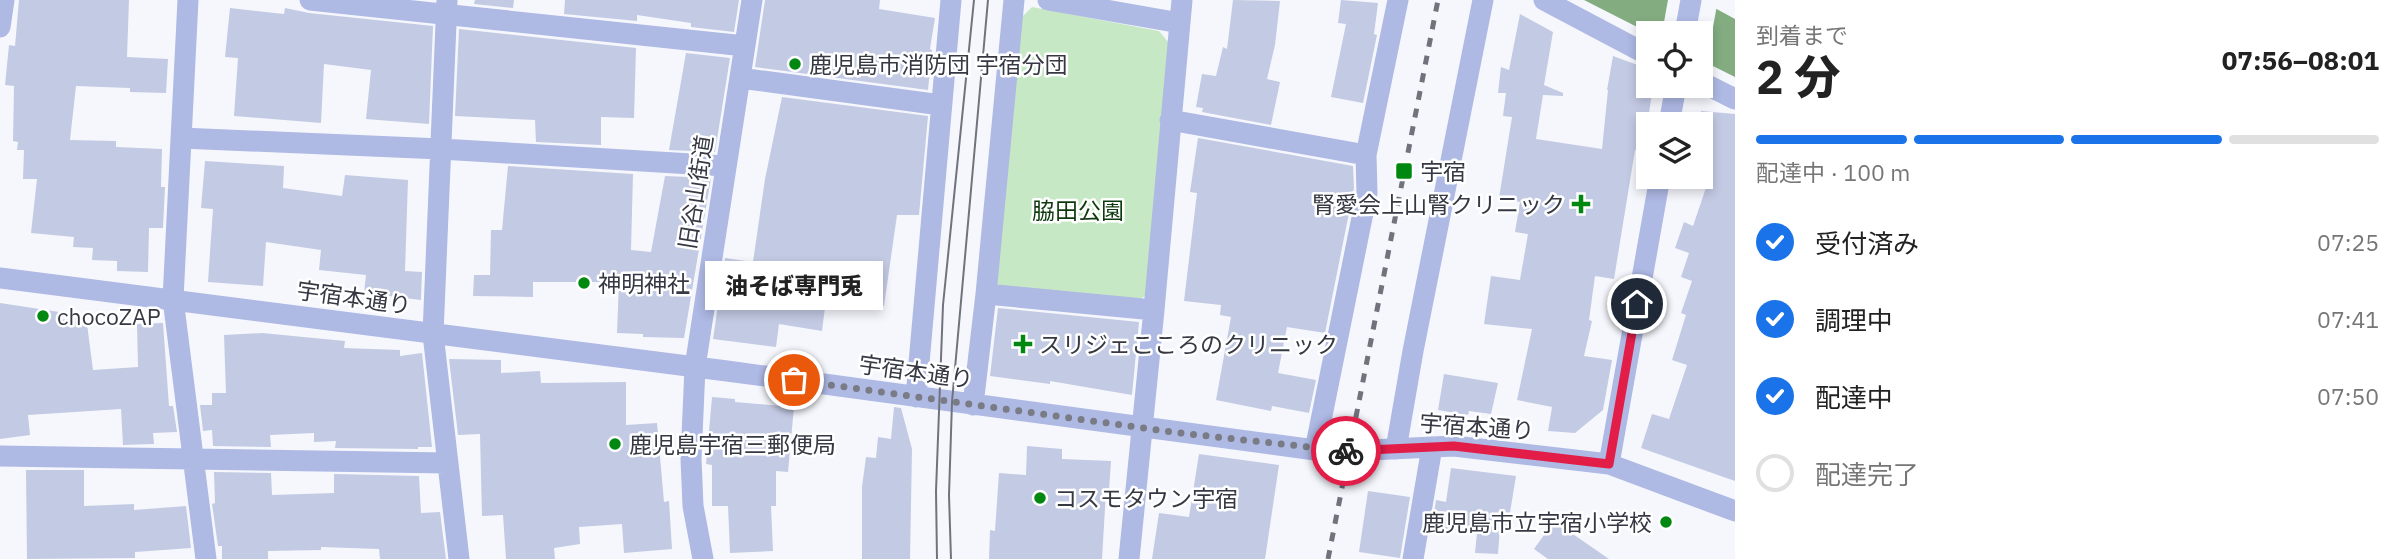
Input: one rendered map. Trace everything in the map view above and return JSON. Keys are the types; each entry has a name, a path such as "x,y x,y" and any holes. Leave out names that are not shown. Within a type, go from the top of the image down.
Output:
{"street":[{"path":"0,27 4,0"},
{"path":"188,0 173,299 206,559"},
{"path":"310,0 446,7 745,46"},
{"name":"旧谷山街道","path":"703,559 693,506 692,482 695,367 752,0"},
{"path":"916,397 951,0"},
{"path":"973,405 1014,0"},
{"path":"1048,0 1180,23"},
{"path":"1129,559 1182,0"},
{"path":"1315,450 1367,193 1366,155 1398,0"},
{"path":"1396,449 1483,0"},
{"path":"1544,0 1636,49"},
{"path":"1687,21 1691,0"},
{"path":"446,7 433,334 459,559"},
{"path":"740,78 941,105"},
{"path":"1713,88 1735,99"},
{"path":"1170,120 1366,155"},
{"path":"181,138 441,149 725,166"},
{"path":"1609,464 1658,189"},
{"name":"宇宿本通り","path":"0,278 1315,450 1349,452 1454,446 1609,464 1735,511"},
{"path":"986,294 1154,310"},
{"path":"1413,559 1432,447"},
{"path":"0,456 448,463"}],"green space":[{"name":"脇田公園","path":"1032,7 1159,31 1169,43 1146,296 1130,303 994,286 1022,17"}],"shaded area":[{"path":"1584,0 1700,0 1735,19 1735,77 1713,66 1713,21 1636,21 1636,26"}],"pier":[{"path":"1668,0 1707,0 1717,5 1713,27 1713,21 1664,21"}],"building":[{"path":"19,0 129,0 127,57 168,59 166,93 130,92 130,88 76,86 70,140 116,141 116,147 162,149 161,187 165,187 163,228 149,228 148,272 117,271 117,261 92,260 93,248 73,247 74,237 31,233 37,179 23,179 24,150 17,150 18,142 13,141 14,86 5,85 9,45 15,46"},
{"path":"475,0 514,0 513,8 474,4"},
{"path":"565,0 739,0 734,32 691,27 691,23 637,15 637,21 564,14"},
{"path":"765,0 880,0 879,9 935,18 928,90 755,67"},
{"path":"1233,0 1280,1 1275,45 1267,79 1280,82 1271,125 1202,112 1203,108 1196,107 1202,74 1216,76 1223,47 1227,49"},
{"path":"1341,0 1378,3 1374,34 1377,35 1363,103 1331,97 1346,24 1338,23"},
{"path":"230,8 284,14 285,8 433,26 429,124 366,119 371,70 324,64 321,123 234,116 238,58 225,57"},
{"path":"1520,14 1553,32 1544,85 1563,93 1563,96 1543,95 1536,139 1602,149 1613,56 1636,64 1636,98 1651,98 1649,112 1636,112 1636,150 1614,279 1595,276 1589,320 1592,321 1584,356 1612,360 1603,410 1575,433 1548,431 1552,407 1517,400 1532,329 1484,324 1491,276 1520,280 1528,234 1515,232 1520,202 1499,198 1512,117 1503,116 1506,93 1498,93 1501,67 1509,70"},
{"path":"459,29 636,48 634,118 601,117 601,145 536,142 535,120 455,116"},
{"path":"686,53 730,58 715,152 669,150"},
{"path":"782,97 928,116 919,215 897,215 884,306 826,299 822,331 779,324 776,347 713,339 725,258 753,262 765,179"},
{"path":"1713,112 1735,114 1735,481 1641,448 1652,414 1669,419 1687,365 1672,360 1686,315 1681,313 1692,281 1681,277 1689,253 1675,248 1684,222 1693,226 1706,189 1713,189"},
{"path":"1198,138 1353,166 1354,188 1325,333 1287,327 1278,373 1316,380 1309,413 1272,406 1271,411 1216,400 1231,317 1220,315 1221,305 1184,301 1197,193 1190,192"},
{"path":"205,161 284,166 283,188 342,196 345,175 408,180 405,271 422,272 421,300 364,293 366,275 319,270 321,250 266,242 263,286 208,282 213,209 201,208"},
{"path":"508,166 633,174 631,250 651,252 665,176 711,178 684,338 617,333 619,282 533,282 533,297 473,296 474,275 490,275 491,230 502,230"},
{"path":"0,303 59,312 60,320 86,316 93,370 138,367 137,324 163,323 169,406 173,406 177,432 153,433 154,444 123,445 121,409 28,415 30,435 0,439"},
{"path":"998,308 1139,322 1132,395 1050,381 1050,384 990,376"},
{"path":"262,333 345,341 344,348 400,350 400,356 422,353 432,447 335,448 336,441 314,442 314,433 270,435 271,447 213,446 212,430 203,431 200,405 212,405 212,393 226,393 224,335"},
{"path":"449,359 501,360 501,373 540,371 541,383 626,382 626,425 657,423 664,502 669,501 672,549 624,553 622,524 579,527 580,544 554,548 555,559 506,559 503,515 482,516 480,434 458,435"},
{"path":"1444,374 1498,383 1491,414 1469,411 1468,415 1438,410"},
{"path":"712,397 735,399 735,402 794,407 788,472 776,471 776,506 771,506 773,551 730,553 728,506 712,506 712,465 706,464"},
{"path":"894,407 901,408 912,449 910,559 862,559 862,487 866,457 876,458 878,437 891,439"},
{"name":"コスモタウン宇宿","path":"1027,446 1062,449 1062,459 1111,461 1109,491 1106,491 1102,559 989,559 990,530 995,531 999,473 1026,475"},
{"name":"コスモタウン宇宿","path":"1199,454 1279,465 1265,559 1152,559 1159,513 1189,517"},
{"path":"1451,468 1516,476 1507,531 1500,527 1498,554 1475,553 1477,533 1432,527 1436,500 1446,502"},
{"path":"26,470 84,470 84,506 134,504 134,510 186,506 191,548 135,552 135,558 27,559"},
{"path":"214,472 271,473 272,495 334,493 334,474 419,476 421,513 440,512 446,559 380,559 379,549 321,547 321,550 268,551 268,559 222,559 222,546 218,546 212,504 215,503"},
{"path":"1368,491 1410,497 1400,558 1359,552"},
{"path":"1554,521 1609,559 1548,559 1534,549"}],"tram line":[{"path":"937,559 936,491 943,305 974,0"},
{"path":"951,559 949,495 952,402 988,0"}],"railway":[{"path":"1328,559 1438,0"}],"way so far":[{"path":"794,380 1180,433 1315,450 1346,451"}],"place":[{"name":"鹿児島市消防団 宇宿分団","path":"795,64"},
{"name":"宇宿","path":"1404,171"},
{"name":"腎愛会上山腎クリニック","path":"1581,204"},
{"name":"神明神社","path":"584,283"},
{"name":"chocoZAP","path":"43,316"},
{"name":"スリジェこころのクリニック","path":"1023,344"},
{"name":"油そば専門兎","path":"794,380"},
{"name":"鹿児島宇宿三郵便局","path":"615,444"},
{"name":"コスモタウン宇宿","path":"1040,498"},
{"name":"鹿児島市立宇宿小学校","path":"1666,522"}],"route":[{"path":"1346,451 1454,446 1609,464 1637,304"}]}
